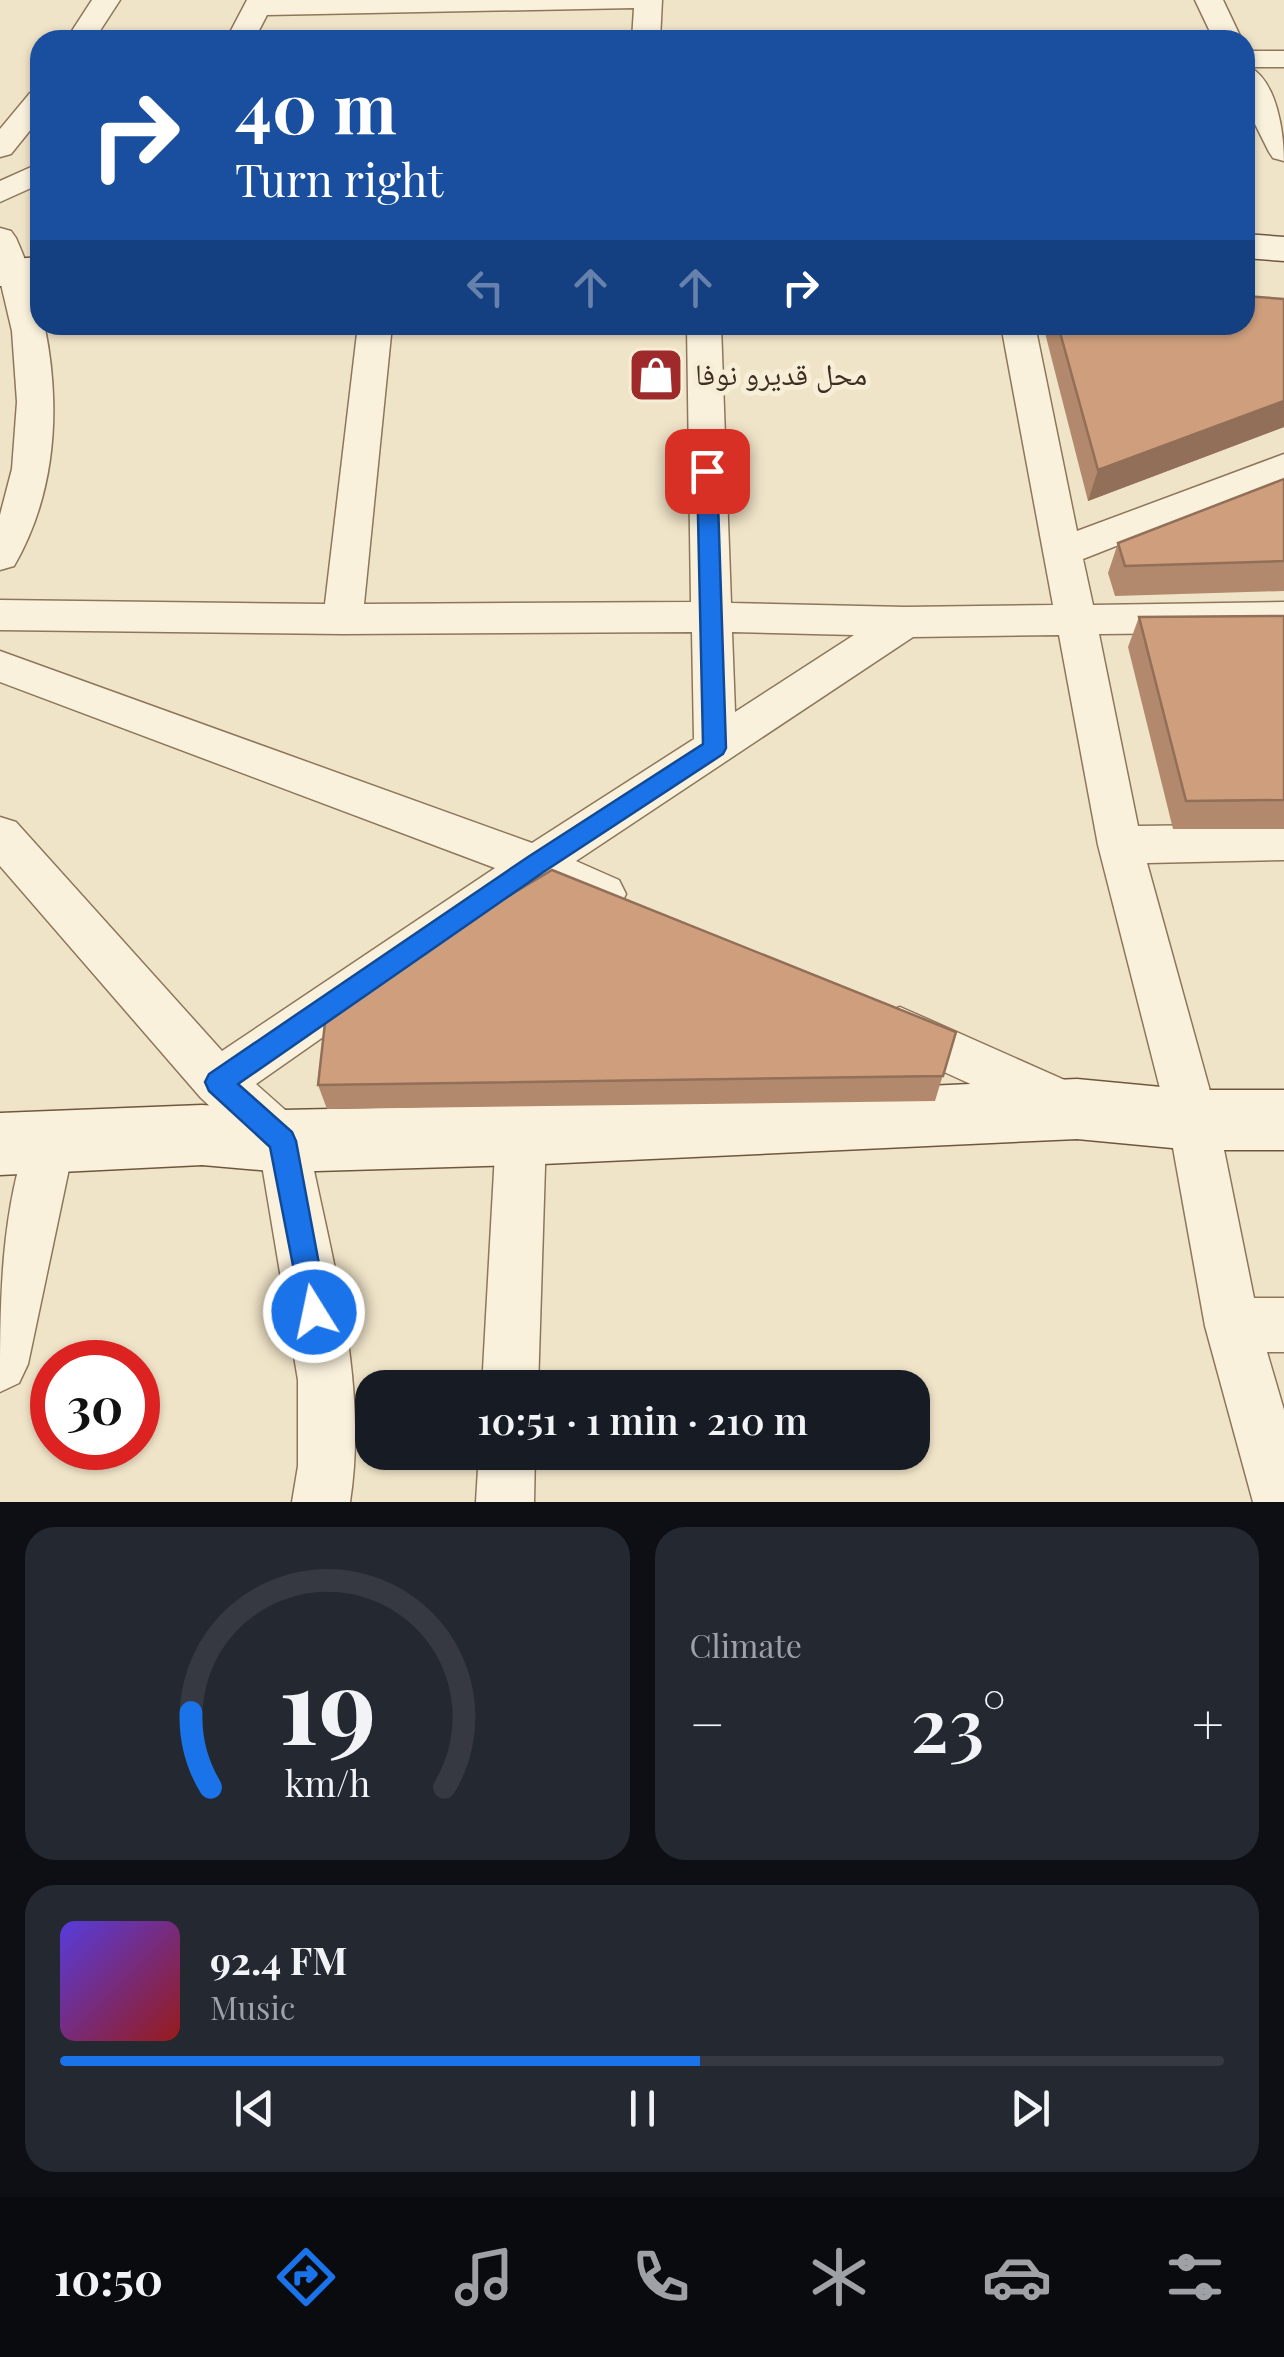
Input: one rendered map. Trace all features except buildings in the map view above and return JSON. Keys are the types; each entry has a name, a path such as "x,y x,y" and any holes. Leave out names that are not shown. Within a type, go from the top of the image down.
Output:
{"street":[{"path":"86,30 106,0"},
{"path":"246,30 260,4 648,0 646,30"},
{"path":"1209,0 1223,30"},
{"path":"1255,59 1284,59"},
{"path":"1255,95 1284,152"},
{"path":"0,148 30,112"},
{"path":"3,192 30,177"},
{"path":"3,192 30,187"},
{"path":"1255,247 1284,249"},
{"path":"14,253 30,326"},
{"path":"0,556 24,500 34,446 30,335"},
{"path":"343,620 374,335"},
{"path":"704,335 715,748"},
{"path":"1020,335 1120,845 1194,1120 1258,1325 1282,1502"},
{"path":"0,433 34,446"},
{"path":"1062,552 1284,466"},
{"path":"0,614 343,620 710,617 905,622 1284,617"},
{"path":"218,1082 536,864 905,622"},
{"path":"0,666 536,864 644,913"},
{"path":"0,835 218,1082 283,1141 326,1380 327,1466 321,1502"},
{"path":"1120,845 1284,842"},
{"path":"861,1011 1077,1109"},
{"path":"0,1364 24,1144 202,1136 283,1141 522,1136 1077,1109 1194,1120 1284,1120"},
{"path":"511,1370 522,1136"},
{"path":"504,1502 506,1470"}],"place":[{"name":"محل قديرو نوفا","path":"656,375"}],"route":[{"path":"314,1312 283,1141 218,1082 536,864 715,748 707,471"}]}
